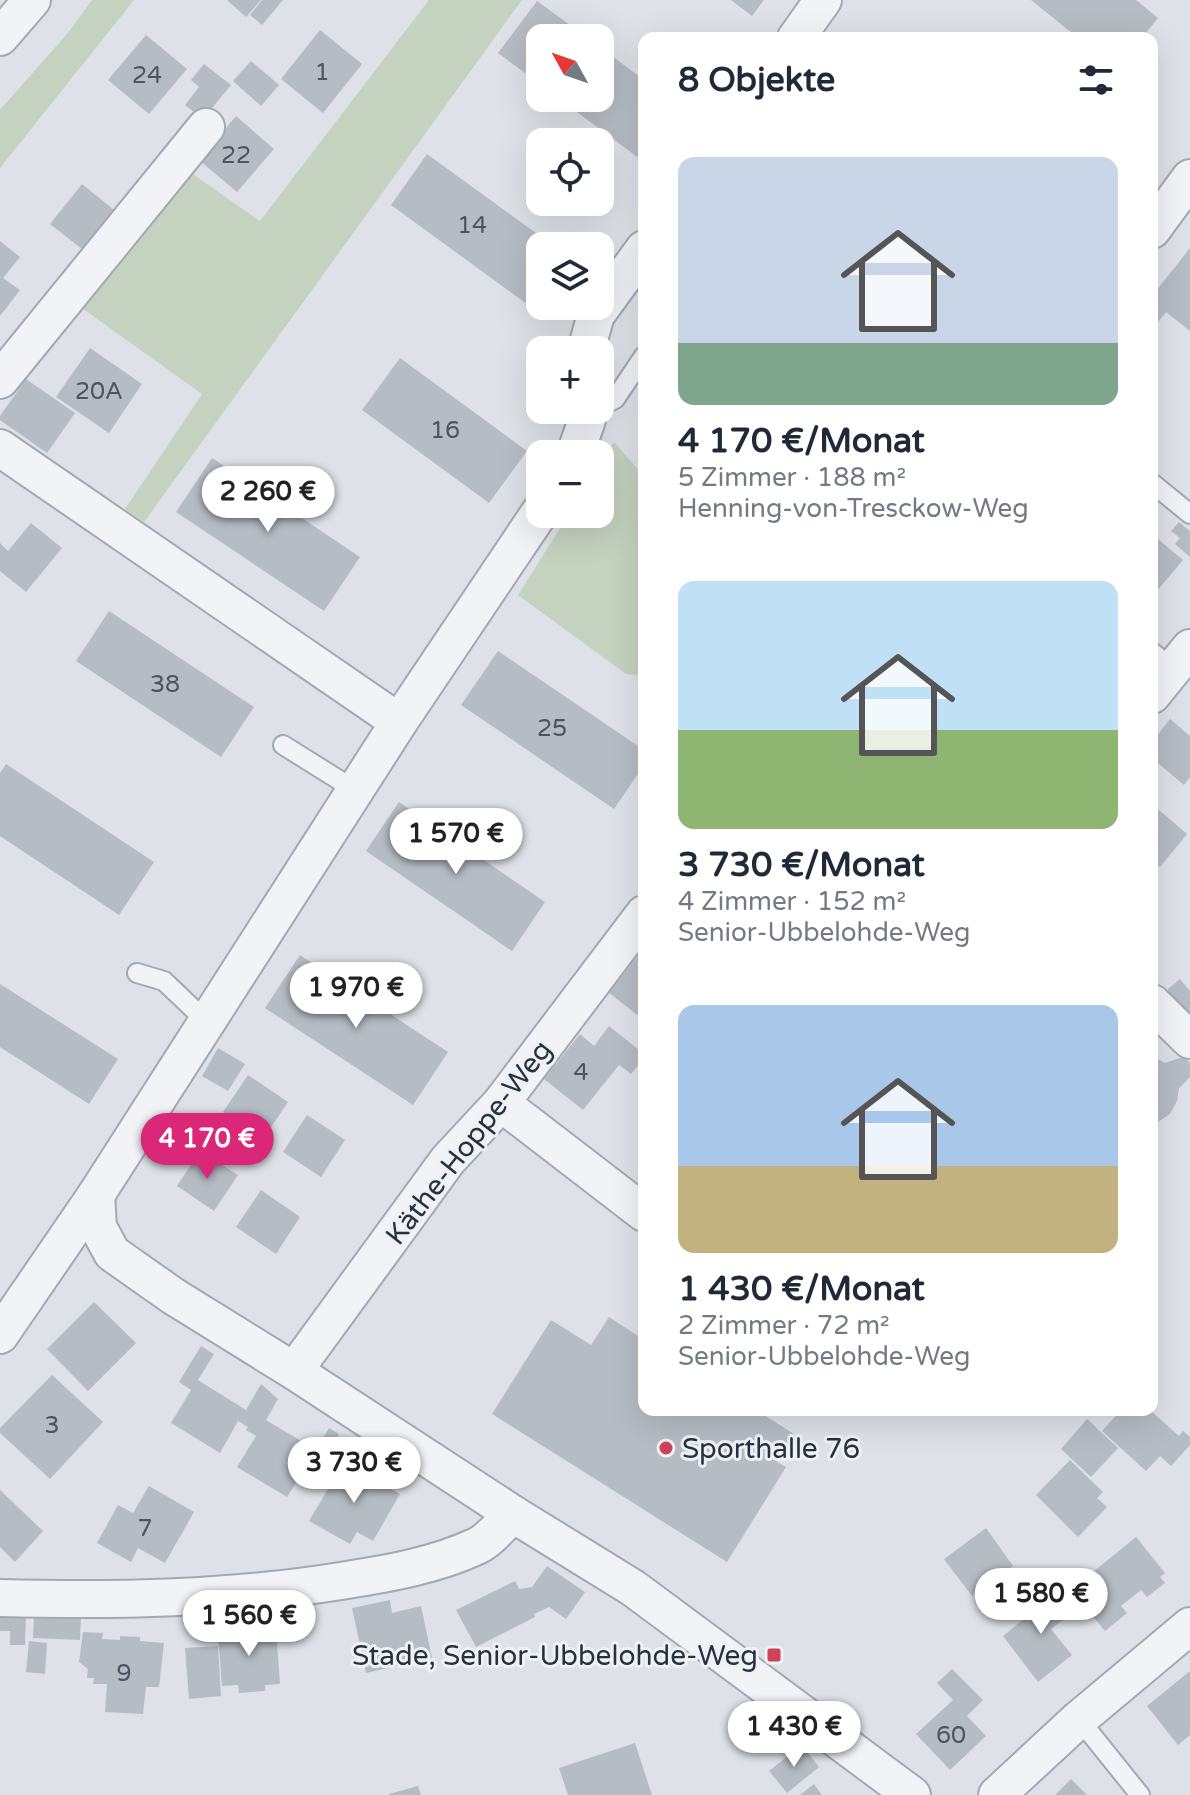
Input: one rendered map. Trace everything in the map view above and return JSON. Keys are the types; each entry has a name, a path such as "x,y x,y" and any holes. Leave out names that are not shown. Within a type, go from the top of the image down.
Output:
{"street":[{"path":"0,37 32,0"},
{"path":"800,32 823,0"},
{"path":"0,380 206,127"},
{"path":"1158,222 1190,178"},
{"path":"590,336 596,315 638,257"},
{"path":"0,448 399,722"},
{"path":"0,1335 96,1195 399,722 529,528"},
{"name":"Käthe-Hoppe-Weg","path":"294,1371 448,1160 501,1103 638,922"},
{"path":"1158,1009 1190,1040"},
{"path":"501,1103 638,1208"},
{"path":"96,1195 98,1227 112,1253 173,1296 633,1588 912,1795"},
{"path":"0,1598 187,1598 306,1587 410,1570 480,1545 513,1514"},
{"path":"997,1795 1079,1719 1190,1626"}],"lane":[{"path":"614,399 638,365"},
{"path":"1158,488 1190,514"},
{"path":"283,745 355,790"},
{"path":"137,973 164,981 207,1022"},
{"path":"1079,1719 1140,1795"}],"green space":[{"path":"92,0 134,0 0,168 0,110 67,34"},
{"path":"429,0 522,0 144,522 125,509 202,394 79,306 184,168 260,221"},
{"path":"614,442 638,469 638,675 626,674 518,595 560,528 614,528"}],"building":[{"path":"227,0 261,0 246,17"},
{"path":"262,0 283,0 262,25 250,15"},
{"path":"731,0 764,0 752,16"},
{"path":"1031,0 1136,0 1158,18 1147,32 1071,32"},
{"path":"537,1 569,24 526,24 526,74 498,53"},
{"path":"320,30 362,64 323,113 281,79"},
{"path":"146,35 187,69 149,114 108,80"},
{"path":"614,58 638,76 638,158 614,140 614,128 598,128 577,112 614,112"},
{"path":"251,61 279,85 261,106 233,81"},
{"path":"204,64 231,85 203,119 185,105 199,87 191,80"},
{"path":"236,116 274,149 237,192 199,160"},
{"path":"427,154 535,232 526,232 526,303 391,205"},
{"path":"82,184 114,210 82,249 50,224"},
{"path":"0,241 20,257 3,278 20,290 0,316"},
{"path":"1190,248 1190,331 1166,312 1158,322 1158,288"},
{"path":"90,348 142,384 109,433 56,397"},
{"path":"400,358 526,452 489,503 362,410"},
{"path":"26,379 75,413 47,453 0,420"},
{"path":"212,458 360,557 324,611 176,512"},
{"path":"1179,522 1190,531 1190,557 1175,544 1180,538 1171,531"},
{"path":"31,523 62,548 26,592 0,571 0,543 8,551"},
{"path":"1158,539 1183,560 1158,590"},
{"path":"109,611 254,707 221,757 76,661"},
{"path":"498,651 638,746 638,774 614,809 461,705"},
{"path":"1170,719 1190,736 1190,777 1184,785 1158,763 1158,734"},
{"path":"6,764 154,862 119,915 0,836 0,773"},
{"path":"399,802 545,902 512,951 366,851"},
{"path":"1158,809 1187,834 1160,867 1158,865"},
{"path":"300,955 448,1052 413,1105 265,1008"},
{"path":"638,956 638,1015 609,993"},
{"path":"1180,979 1190,991 1190,1025 1167,998 1168,989"},
{"path":"0,984 118,1059 89,1104 0,1047"},
{"path":"609,1026 638,1049 638,1065 631,1074 619,1065 583,1110 544,1079 580,1034 594,1046"},
{"path":"218,1048 245,1064 228,1091 202,1076"},
{"path":"1185,1056 1190,1064 1190,1077 1179,1088 1170,1114 1158,1122 1158,1059 1165,1063"},
{"path":"248,1075 288,1102 263,1139 223,1112"},
{"path":"307,1115 345,1140 321,1177 283,1152"},
{"path":"200,1151 238,1175 214,1211 177,1186"},
{"path":"261,1190 300,1217 276,1254 236,1227"},
{"path":"94,1302 136,1343 88,1391 47,1349"},
{"name":"Sporthalle 76","path":"609,1317 638,1336 638,1416 766,1416 794,1434 777,1462 786,1467 727,1562 492,1414 551,1320 591,1345"},
{"path":"201,1346 214,1354 198,1380 246,1410 261,1384 278,1399 266,1420 316,1450 329,1428 339,1434 317,1470 308,1464 287,1497 237,1467 256,1436 246,1430 248,1427 238,1421 220,1453 171,1423 191,1390 179,1382"},
{"path":"52,1375 103,1422 50,1479 0,1433 0,1428"},
{"path":"1116,1416 1157,1416 1179,1436 1183,1431 1190,1437 1190,1445 1171,1466 1160,1456 1146,1471 1102,1431"},
{"path":"1087,1419 1118,1448 1091,1477 1061,1449"},
{"path":"1070,1460 1103,1492 1097,1498 1107,1507 1078,1537 1036,1495"},
{"path":"344,1462 400,1494 373,1541 357,1532 350,1544 309,1521"},
{"path":"149,1486 194,1512 165,1563 138,1548 131,1562 97,1543 118,1505 133,1513"},
{"path":"0,1490 43,1531 15,1562 0,1547"},
{"path":"986,1528 1013,1566 972,1596 944,1559"},
{"path":"1136,1537 1165,1573 1160,1577 1165,1583 1147,1597 1141,1590 1121,1606 1127,1613 1105,1631 1071,1590"},
{"path":"547,1566 585,1592 566,1619 549,1607 476,1647 456,1610 515,1581 519,1589 532,1587"},
{"path":"1049,1586 1071,1614 1051,1629 1072,1655 1038,1682 1003,1636 1036,1609 1030,1601"},
{"path":"390,1600 392,1613 421,1606 432,1658 366,1673 352,1608"},
{"path":"34,1615 81,1616 80,1640 33,1638"},
{"path":"0,1616 26,1616 25,1645 10,1645 10,1631 0,1631"},
{"path":"259,1623 260,1631 276,1630 280,1684 265,1685 265,1691 239,1693 238,1685 222,1686 218,1635 235,1634 234,1625"},
{"path":"83,1632 103,1633 102,1639 140,1637 140,1641 164,1643 159,1687 146,1687 143,1714 105,1712 107,1684 93,1684 94,1678 87,1678 88,1669 79,1662"},
{"path":"29,1641 47,1643 45,1674 26,1672"},
{"path":"218,1646 221,1696 189,1699 185,1648"},
{"path":"952,1669 983,1700 967,1716 986,1736 950,1770 916,1734 953,1700 937,1683"},
{"path":"1190,1671 1190,1735 1178,1745 1147,1706"},
{"path":"635,1743 652,1795 568,1795 559,1768"},
{"path":"802,1745 819,1767 787,1793 769,1771"},
{"path":"1071,1779 1087,1795 1055,1795"},
{"path":"814,1784 822,1795 800,1795"},
{"path":"418,1786 421,1795 389,1795 389,1794"}],"place":[{"name":"Sporthalle 76","path":"666,1448"},
{"name":"Stade, Senior-Ubbelohde-Weg","path":"774,1655"}]}
